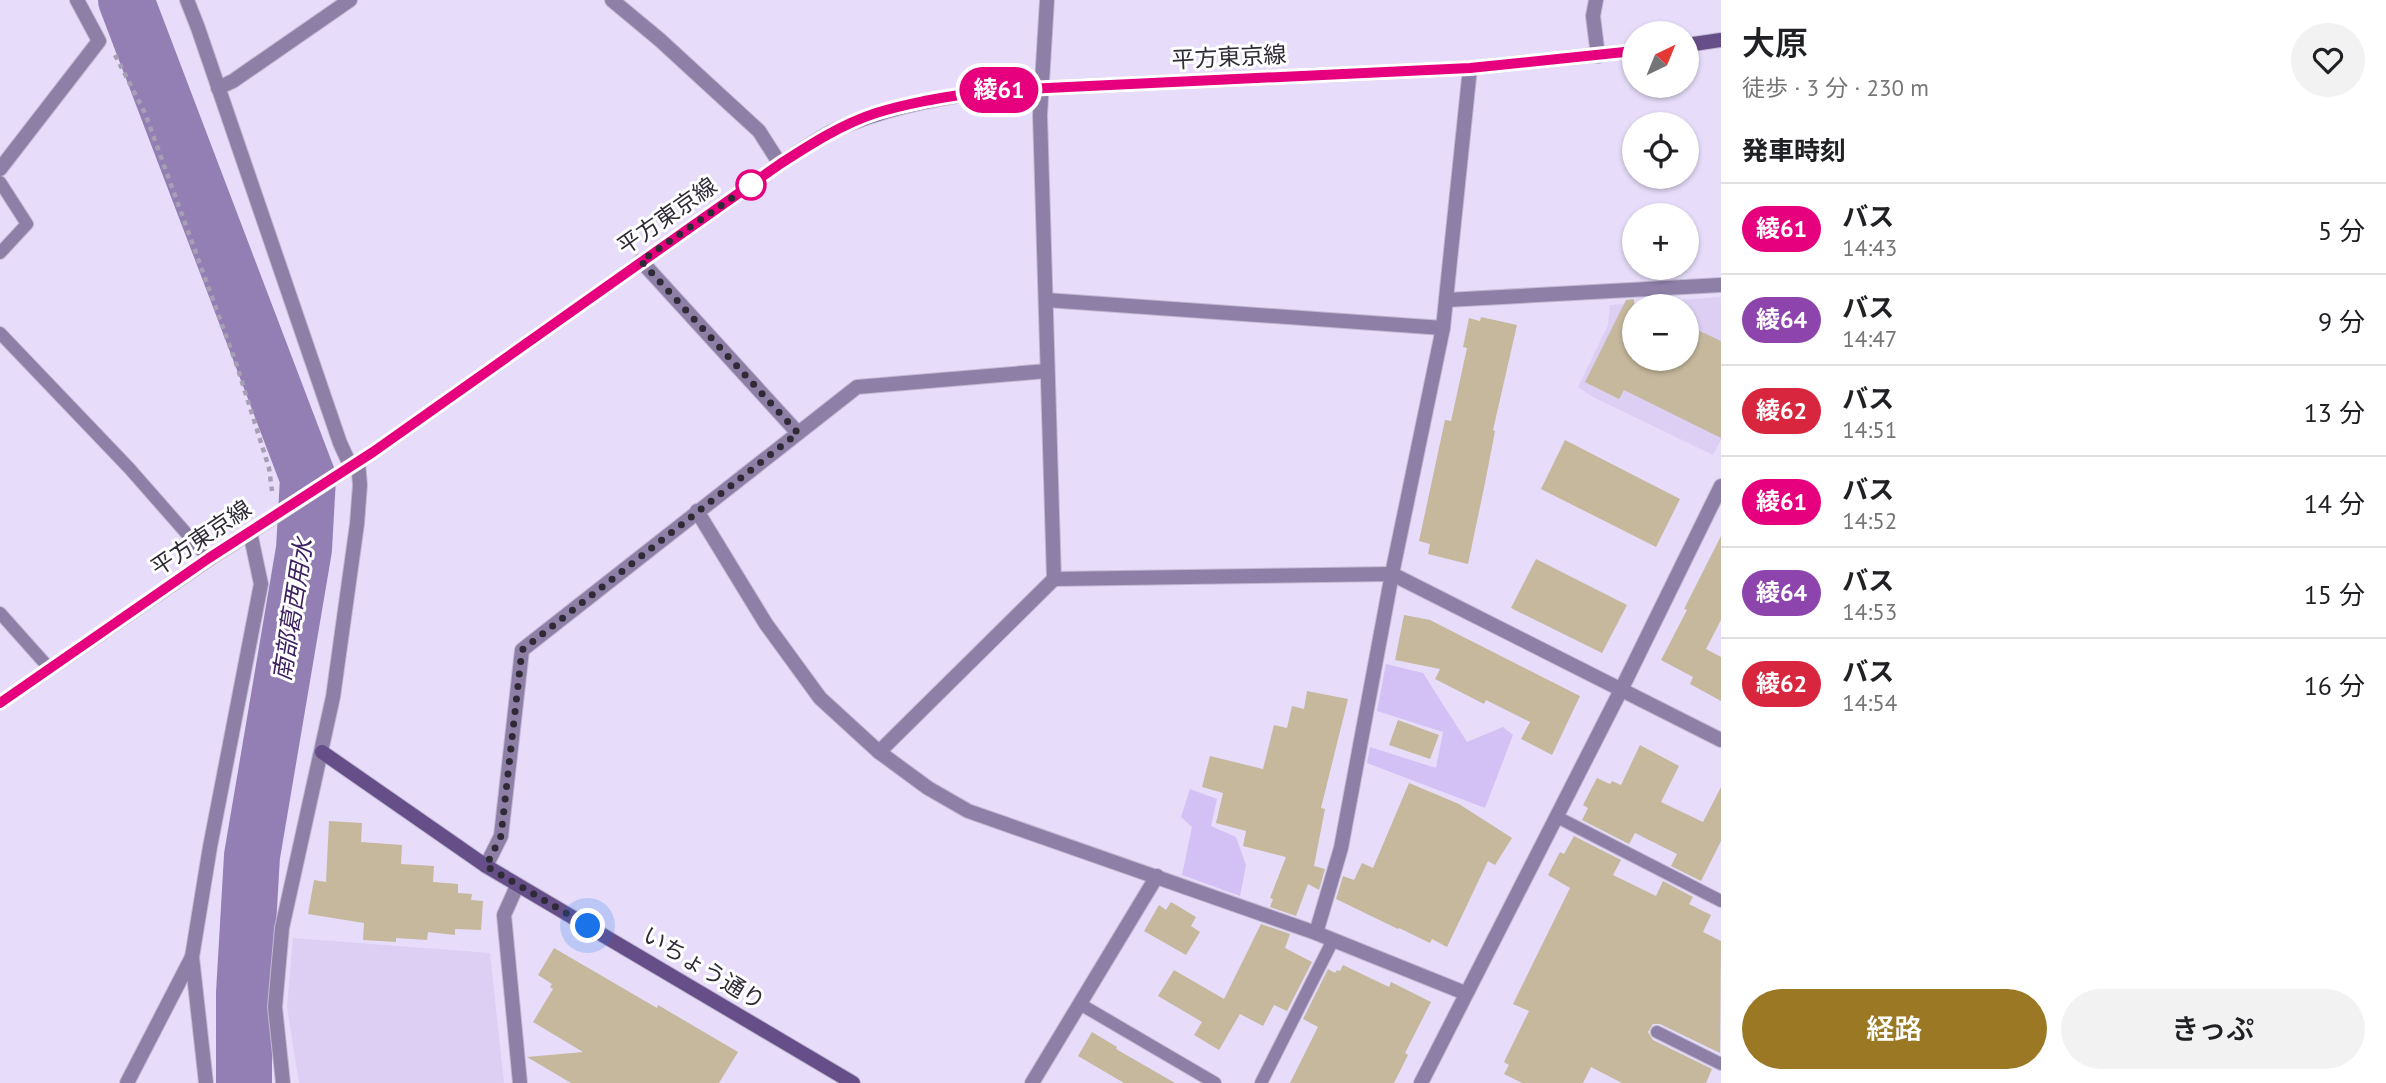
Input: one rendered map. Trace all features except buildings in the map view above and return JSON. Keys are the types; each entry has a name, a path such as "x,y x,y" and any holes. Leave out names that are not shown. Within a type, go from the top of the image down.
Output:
{"main road":[{"path":"1699,43 1721,40"},
{"name":"平方東京線","path":"0,703 209,558 354,465 780,164 829,133 876,113 928,100 983,91 1470,68 1622,53"},
{"name":"いちょう通り","path":"322,752 517,886 853,1083"}],"street":[{"path":"0,169 99,41 77,0"},
{"path":"187,0 340,443 354,465 360,485 358,524 332,697 282,928 275,1007 283,1083"},
{"path":"218,88 233,81 350,0"},
{"path":"612,0 660,40 758,131 780,164"},
{"path":"1047,0 1040,115 1054,579"},
{"path":"1596,0 1593,16 1598,56"},
{"path":"1316,933 1341,848 1392,574 1443,328 1470,68"},
{"path":"641,261 798,433"},
{"path":"1446,300 1721,285"},
{"path":"1046,300 1443,328"},
{"path":"486,866 501,836 522,650 857,387 1047,370"},
{"path":"1421,1083 1622,690 1721,486"},
{"path":"697,511 766,624 820,698 879,752 928,788 968,811 1316,933 1465,993"},
{"path":"206,1083 192,957 210,847 261,584 250,532"},
{"path":"879,752 1054,579 1392,574 1721,740"},
{"path":"1032,1083 1157,876"},
{"path":"517,886 504,915 520,1083"},
{"path":"127,1083 192,957"}],"lane":[{"path":"0,182 27,224 0,253"},
{"path":"0,333 129,468 209,558"},
{"path":"0,613 50,669"},
{"path":"1557,817 1721,901"},
{"path":"1261,1083 1333,940"},
{"path":"1080,1004 1215,1083"},
{"path":"1657,1032 1721,1064"}],"path":[{"path":"99,41 113,51 145,113 237,366 269,468 275,515"}],"shaded area":[{"path":"1721,297 1721,439 1713,455 1593,397 1578,387 1608,325 1610,305 1622,304 1622,371 1699,371 1699,299"},
{"path":"1386,664 1423,673 1467,742 1503,727 1513,735 1485,808 1367,763 1370,747 1436,768 1443,732 1377,711"},
{"path":"1190,789 1217,799 1211,826 1236,837 1246,865 1240,896 1182,875 1192,827 1181,817"},
{"path":"293,938 490,953 504,1083 299,1083 287,1007"}],"waterway":[{"name":"南部葛西用水","path":"126,0 308,478 304,549 252,856 244,993 244,1083"}],"bus line":[{"name":"綾61","path":"0,703 209,558 373,452 780,164 829,133 876,113 928,100 983,91 1470,68 1622,53"}],"route":[{"path":"588,926 486,866 501,836 522,650 798,433 641,261 761,178 751,185"}]}
